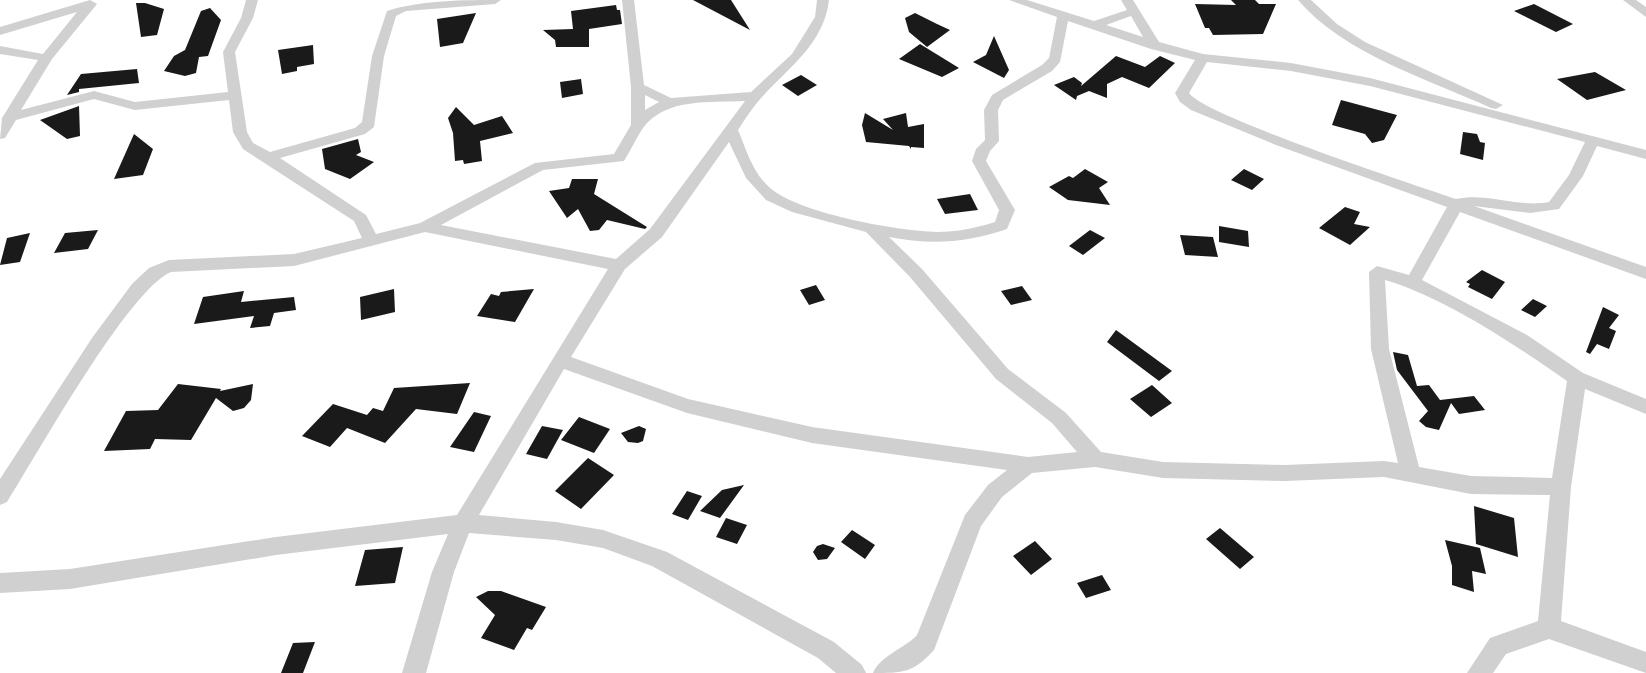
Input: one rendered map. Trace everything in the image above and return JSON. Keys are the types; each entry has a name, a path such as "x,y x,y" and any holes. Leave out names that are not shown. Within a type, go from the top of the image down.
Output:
{"street":[{"path":"252,0 247,18 229,52 240,132 248,146 361,219 371,239"},
{"path":"268,157 360,131 369,124 378,56 391,14 404,8 495,0"},
{"path":"628,0 638,87 638,125"},
{"path":"414,673 443,572 463,523 560,360 619,265 656,233 755,96 797,56 821,17 823,0"},
{"path":"1014,0 1155,46 1203,58 1292,67 1370,82 1534,123 1646,155"},
{"path":"1304,0 1333,27 1388,58 1534,123"},
{"path":"1629,0 1646,13"},
{"path":"0,31 96,2"},
{"path":"0,135 46,58 96,2"},
{"path":"1092,26 1130,6 1155,46"},
{"path":"731,130 751,175 764,191 789,206 872,229 918,237 981,234 1001,225 1007,210 979,161 983,149 992,141 991,110 997,98 1047,68 1055,60 1063,16"},
{"path":"0,50 46,58"},
{"path":"1203,58 1182,93 1185,99 1196,107 1281,142 1646,273"},
{"path":"1370,82 1392,70 1388,58"},
{"path":"638,87 669,102"},
{"path":"9,118 94,95 135,106 236,94"},
{"path":"0,496 98,343 138,288 155,272 169,266 294,260 425,227 540,166 619,158 638,125 650,113 669,102 755,96"},
{"path":"1413,282 1456,204 1470,199 1534,208 1554,206 1576,176 1592,140"},
{"path":"425,227 619,265"},
{"path":"872,229 916,273 1002,374 1059,418 1095,459"},
{"path":"1410,472 1378,349 1374,307 1377,272 1413,282 1521,340 1577,378 1646,407"},
{"path":"560,360 687,406 812,435 1028,465 1095,459 1163,470 1285,473 1384,469 1471,485 1561,487"},
{"path":"1549,628 1561,487 1577,378"},
{"path":"885,673 916,653 926,642 972,521 995,491 1028,465"},
{"path":"0,583 70,579 276,545 463,523 556,531 603,539 659,559 826,650 854,673"},
{"path":"1479,673 1498,646 1549,628 1646,663"}],"building":[{"path":"693,0 731,0 750,30"},
{"path":"1231,0 1255,0 1259,4 1276,4 1263,34 1213,35 1209,28 1205,28 1195,4 1236,5"},
{"path":"136,3 164,9 157,35 141,37"},
{"path":"1534,4 1573,24 1556,32 1514,11"},
{"path":"616,5 617,10 620,10 622,24 589,29 589,47 556,47 555,40 543,30 573,29 571,11"},
{"path":"210,8 221,20 208,56 199,57 196,73 185,76 164,71 174,56 185,50 201,11"},
{"path":"476,13 463,43 440,47 437,19"},
{"path":"915,13 950,30 927,47 909,32 905,18"},
{"path":"994,36 1009,70 1004,78 973,62 986,55"},
{"path":"920,44 959,68 942,77 899,59"},
{"path":"313,45 314,64 297,67 297,71 282,74 278,50"},
{"path":"1116,56 1145,67 1160,56 1175,63 1149,88 1122,77 1107,84 1107,98 1089,91 1077,96 1076,100 1054,85 1074,77 1082,83 1081,86"},
{"path":"137,69 139,83 79,89 79,92 67,95 81,74"},
{"path":"1595,72 1626,90 1587,100 1557,79"},
{"path":"801,75 817,85 798,96 782,85"},
{"path":"581,79 583,94 562,98 560,82"},
{"path":"1341,100 1397,115 1384,140 1372,143 1365,134 1332,125"},
{"path":"79,106 80,136 67,139 40,120"},
{"path":"456,107 474,125 502,116 513,133 480,141 482,161 464,164 463,160 455,161 453,133 448,118"},
{"path":"865,113 893,130 883,119 906,113 908,127 924,124 924,148 911,149 909,146 866,142 862,125"},
{"path":"1463,132 1477,134 1480,142 1485,143 1483,160 1460,154"},
{"path":"134,134 153,149 143,175 114,179"},
{"path":"358,139 361,152 356,155 374,162 350,179 325,169 322,149"},
{"path":"1085,169 1108,182 1099,188 1110,205 1068,200 1049,187 1069,176 1073,178"},
{"path":"1244,169 1264,179 1252,190 1231,180"},
{"path":"572,179 598,179 594,194 647,227 645,229 607,220 599,230 590,231 578,209 567,218 549,191 569,188"},
{"path":"970,194 978,210 945,214 937,199"},
{"path":"1345,207 1360,212 1354,224 1370,227 1350,245 1319,228"},
{"path":"1219,226 1248,231 1249,247 1219,242"},
{"path":"98,230 88,249 54,253 65,233"},
{"path":"1090,230 1105,238 1083,255 1069,246"},
{"path":"30,233 20,262 0,265 7,238"},
{"path":"1180,235 1213,237 1218,257 1185,255"},
{"path":"1482,270 1505,282 1492,299 1468,287 1470,284 1466,282"},
{"path":"816,285 825,300 809,305 800,290"},
{"path":"1022,286 1032,300 1011,305 1001,291"},
{"path":"394,289 395,312 361,320 360,297"},
{"path":"534,289 515,322 477,316 491,294 499,296 501,292"},
{"path":"244,291 241,302 294,297 296,310 274,313 270,326 250,328 254,316 194,324 203,297"},
{"path":"1533,299 1547,306 1535,317 1521,310"},
{"path":"1603,307 1619,315 1609,328 1616,331 1609,349 1597,344 1590,354 1586,352"},
{"path":"1116,330 1172,371 1159,381 1107,342"},
{"path":"1393,352 1408,355 1417,386 1429,385 1440,400 1474,396 1485,410 1459,414 1451,403 1439,430 1426,427 1419,421 1428,411 1397,370"},
{"path":"470,383 457,414 416,409 385,443 347,428 330,447 302,436 333,404 367,415 373,408 383,411 394,388"},
{"path":"178,384 221,389 220,391 253,384 251,400 244,408 233,411 216,398 191,440 155,439 150,449 104,451 126,411 158,410"},
{"path":"1152,385 1172,403 1151,417 1130,399"},
{"path":"474,412 491,416 474,452 450,447"},
{"path":"579,417 610,429 594,453 561,440"},
{"path":"542,426 563,430 547,459 526,454"},
{"path":"639,426 646,429 643,441 628,442 621,433"},
{"path":"588,458 614,475 581,509 555,491"},
{"path":"744,485 720,518 700,511 722,490"},
{"path":"687,491 702,496 688,520 672,514"},
{"path":"1474,506 1514,518 1518,557 1476,544"},
{"path":"726,518 747,525 737,544 716,537"},
{"path":"1220,528 1254,557 1240,569 1206,539"},
{"path":"852,530 875,545 865,559 841,542"},
{"path":"1445,540 1480,548 1486,574 1472,571 1474,592 1452,585 1452,566"},
{"path":"1035,541 1052,559 1031,575 1013,556"},
{"path":"823,544 835,548 827,559 818,560 813,552 817,546"},
{"path":"403,547 395,583 355,586 365,550"},
{"path":"1102,575 1111,590 1086,598 1077,583"},
{"path":"488,591 501,591 546,607 532,630 527,628 514,650 481,638 495,615 476,597"},
{"path":"315,642 303,673 281,673 293,643"}]}
